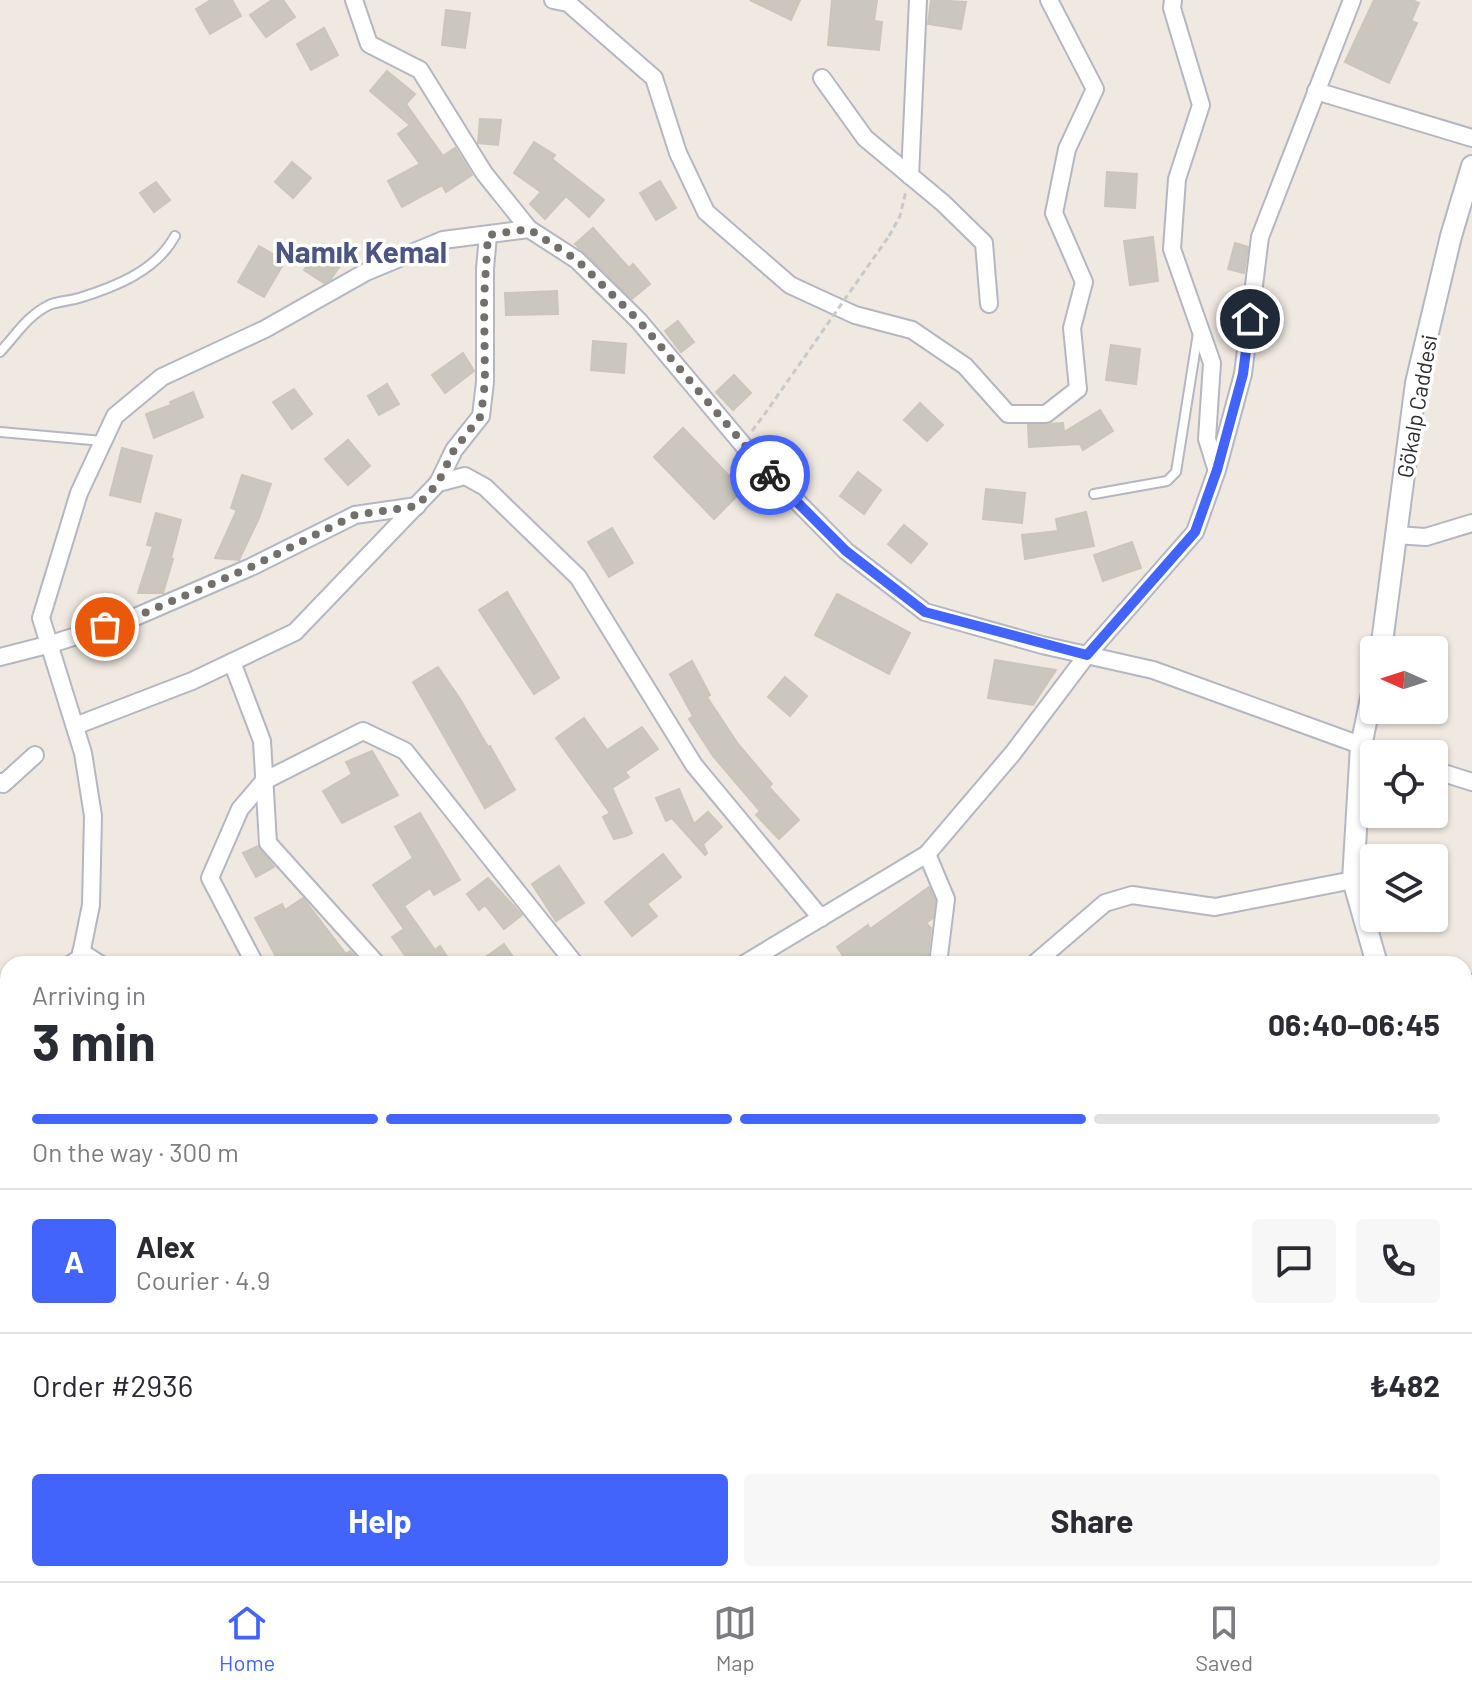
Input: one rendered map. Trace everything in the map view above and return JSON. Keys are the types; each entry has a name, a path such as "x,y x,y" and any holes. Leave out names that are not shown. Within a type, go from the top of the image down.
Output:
{"street":[{"path":"354,0 369,44 420,70 484,173 529,229 577,260 639,321 754,458 846,551 913,604 925,612 1153,670 1360,746"},
{"path":"553,0 568,3 654,78 678,153 706,212 790,285 855,315 912,330 965,366 1008,414 1046,414 1078,389 1072,328 1084,282 1054,213 1067,149 1095,89 1049,0"},
{"path":"910,176 918,0"},
{"path":"1173,0 1172,8 1201,105 1177,179 1172,249 1212,363 1207,439 1217,470"},
{"path":"757,956 927,854 1013,753 1087,655 1195,532 1217,470 1243,374 1260,237 1352,0"},
{"path":"822,78 865,138 984,243 989,304"},
{"path":"1316,91 1472,138"},
{"name":"Gökalp Caddesi","path":"1383,636 1416,383 1451,236 1472,166"},
{"path":"80,956 91,905 93,816 83,753 41,618 79,493 115,416 162,377 265,329 366,272 443,240 529,229"},
{"path":"75,726 192,681 295,632 438,483 454,450 481,416 485,382 484,299 488,235"},
{"path":"438,483 465,476 485,487 578,577 694,765 821,918"},
{"path":"0,657 133,618 251,567 355,515 417,506"},
{"path":"1395,535 1426,537 1472,523"},
{"path":"232,662 262,741 268,843 370,956"},
{"path":"251,956 210,878 240,809 264,781 363,731 405,751 569,956"},
{"path":"0,782 3,784 35,755"},
{"path":"1360,763 1353,880 1375,956"},
{"path":"1448,774 1472,782"},
{"path":"927,854 946,899 939,956"},
{"path":"1043,956 1105,903 1132,895 1215,907 1353,880"}],"lane":[{"path":"0,352 21,326 39,311 132,277 162,254 175,236"},
{"path":"1094,494 1167,481 1176,472 1199,328"},
{"path":"0,432 103,441"}],"path":[{"path":"764,415 889,236 900,216 910,176"}],"building":[{"path":"211,0 232,0 241,16 210,34 196,9"},
{"path":"272,0 283,0 295,17 266,37 250,15"},
{"path":"750,0 800,0 791,20"},
{"path":"832,0 877,0 874,21 882,22 879,50 828,45"},
{"path":"931,0 966,2 961,29 928,24"},
{"path":"1374,0 1412,0 1419,3 1411,21 1417,23 1389,83 1345,62"},
{"path":"446,10 470,13 465,48 442,45"},
{"path":"324,28 338,55 311,70 297,44"},
{"path":"387,71 415,94 406,104 443,156 455,148 472,175 446,192 442,185 402,207 388,181 420,164 398,134 410,125 370,91"},
{"path":"480,119 501,120 498,145 478,143"},
{"path":"534,142 555,155 552,159 604,200 589,217 566,196 545,219 530,204 541,192 514,173"},
{"path":"292,162 311,178 293,198 275,182"},
{"path":"1107,172 1137,174 1135,208 1105,206"},
{"path":"660,181 676,208 656,220 640,193"},
{"path":"156,182 170,200 154,212 140,193"},
{"path":"593,228 629,268 633,264 650,284 632,299 575,244"},
{"path":"1153,237 1158,281 1130,285 1124,241"},
{"path":"1235,243 1248,247 1244,273 1228,269"},
{"path":"322,244 344,260 331,279 324,283 304,270"},
{"path":"259,246 285,261 264,297 238,282"},
{"path":"557,291 558,314 506,315 505,293"},
{"path":"678,321 694,342 681,352 665,331"},
{"path":"593,341 626,344 624,373 591,370"},
{"path":"1111,345 1140,349 1136,384 1106,380"},
{"path":"463,353 474,371 445,393 432,375"},
{"path":"734,375 751,393 733,410 716,392"},
{"path":"387,384 399,404 379,415 368,396"},
{"path":"294,389 312,414 292,429 273,402"},
{"path":"193,392 203,417 154,438 146,414 171,405 170,402"},
{"path":"920,403 943,425 927,441 904,420"},
{"path":"1100,410 1113,431 1083,450 1080,444 1029,447 1028,425 1063,423 1064,432"},
{"path":"683,428 743,490 714,519 654,457"},
{"path":"348,440 370,466 348,485 325,459"},
{"path":"122,448 152,456 140,502 110,495"},
{"path":"858,472 881,490 864,514 840,496"},
{"path":"242,475 271,484 239,560 215,558 237,510 231,508"},
{"path":"986,489 1025,493 1022,523 983,519"},
{"path":"1086,512 1094,546 1025,559 1022,535 1058,531 1056,519"},
{"path":"156,513 181,520 173,559 163,593 138,593 153,546 147,545"},
{"path":"904,525 927,544 911,563 888,544"},
{"path":"612,528 633,563 609,577 588,542"},
{"path":"1132,542 1141,568 1103,581 1094,555"},
{"path":"507,592 559,678 534,694 479,610"},
{"path":"837,594 910,633 889,674 815,635"},
{"path":"995,660 1056,670 1033,705 988,698"},
{"path":"692,661 710,695 707,697 738,744 772,784 769,787 799,820 779,839 756,815 760,811 713,756 689,719 693,716 670,674"},
{"path":"438,667 515,790 485,808 413,682"},
{"path":"785,677 807,696 790,716 768,697"},
{"path":"584,718 607,750 642,727 658,749 625,772 629,777 612,788 632,833 626,836 614,839 603,817 610,813 556,738"},
{"path":"372,751 398,795 342,823 323,791 352,774 346,762"},
{"path":"679,789 694,824 708,812 722,827 703,844 705,855 672,818 666,821 656,798"},
{"path":"420,813 460,880 434,895 430,888 404,906 435,950 440,946 447,956 405,956 392,937 404,929 373,885 413,858 395,827"},
{"path":"258,846 274,867 256,877 243,853"},
{"path":"663,854 681,877 647,904 657,916 632,936 605,902"},
{"path":"559,866 584,903 556,921 532,884"},
{"path":"488,878 522,915 504,929 485,905 479,910 467,894"},
{"path":"929,887 935,901 933,918 926,923 931,928 928,956 843,956 837,947 868,925 870,929"},
{"path":"303,898 346,954 350,951 355,956 276,956 255,918 282,904 285,910"},
{"path":"504,944 512,956 487,956"}],"way so far":[{"path":"105,627 251,567 355,515 417,506 438,483 454,450 481,416 485,382 484,299 488,235 529,229 577,260 639,321 770,475"}],"district":[{"name":"Namık Kemal","path":"361,251"}],"route":[{"path":"770,475 846,551 925,612 1087,655 1195,532 1217,470 1243,374 1250,319"}]}
